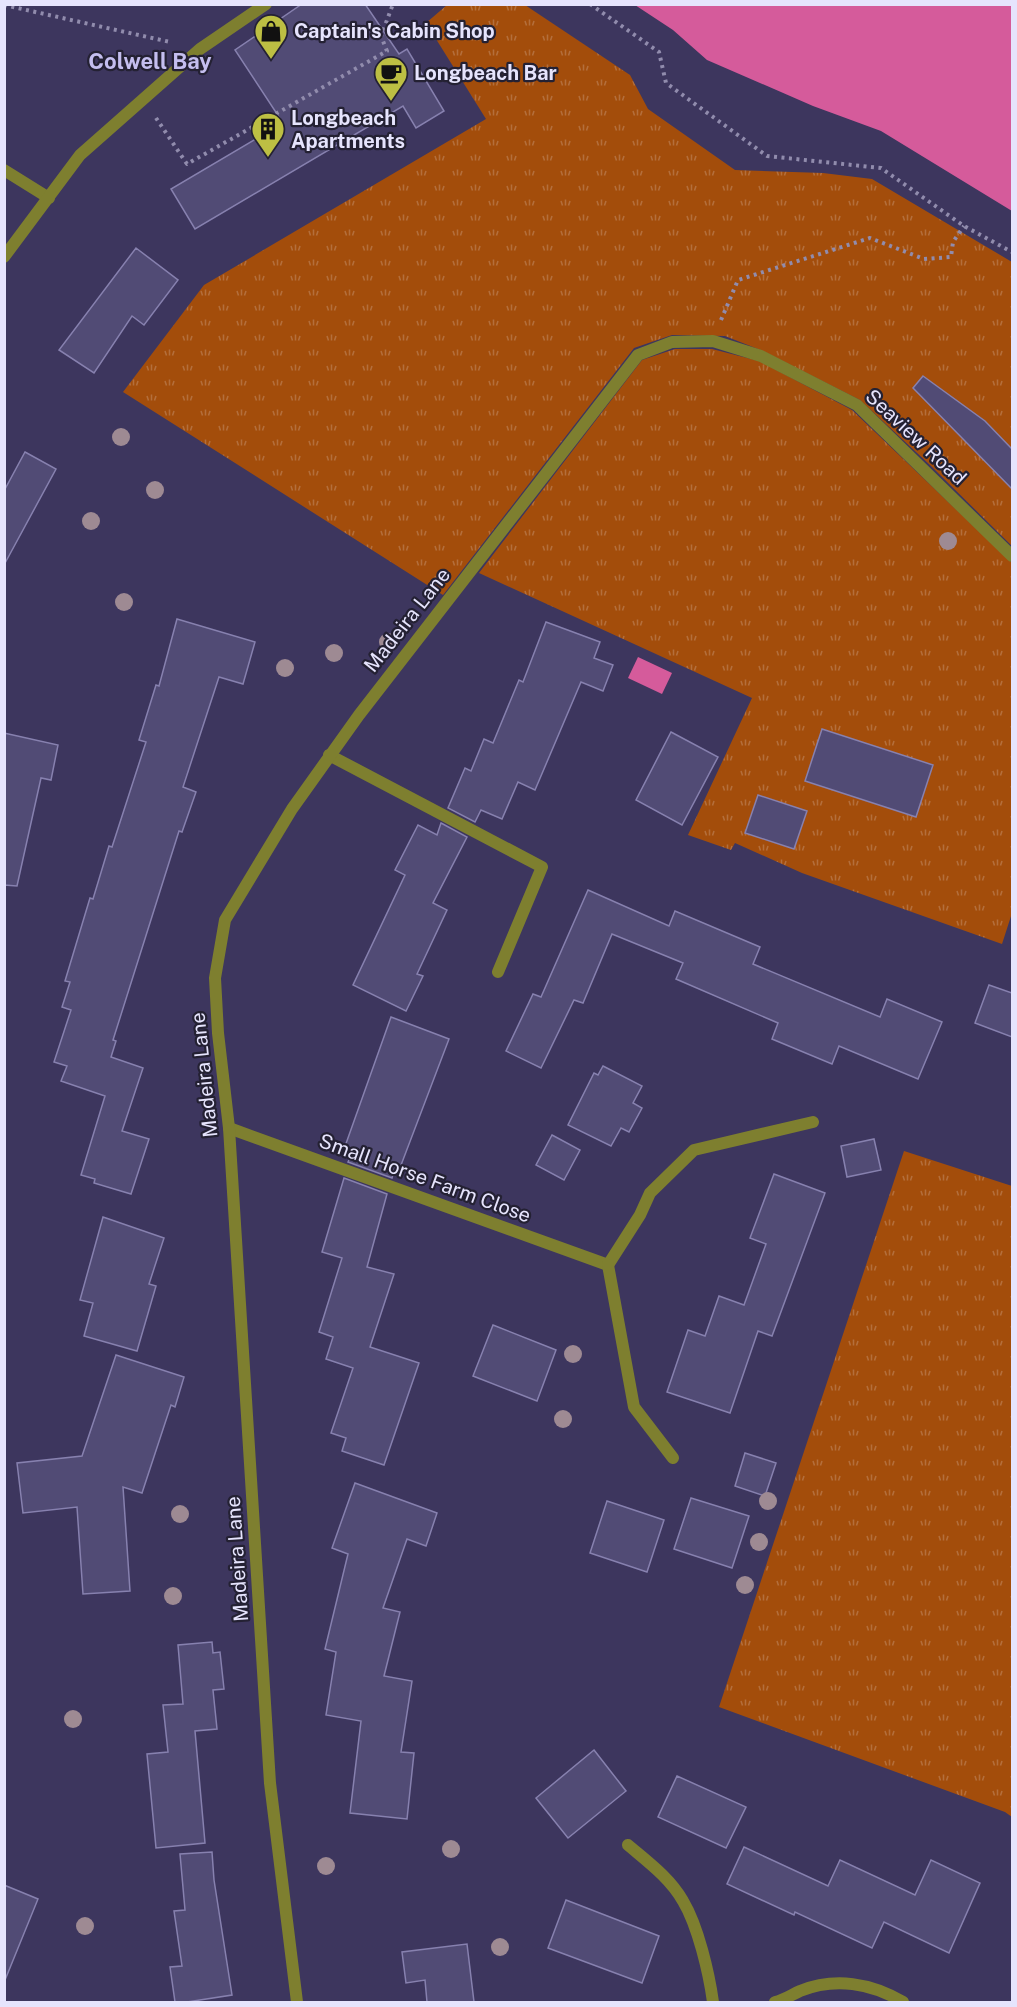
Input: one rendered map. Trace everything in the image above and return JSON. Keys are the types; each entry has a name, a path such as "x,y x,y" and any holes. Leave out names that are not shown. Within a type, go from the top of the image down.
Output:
{"street":[{"path":"4,257 80,155 200,49 266,4"},
{"path":"4,170 50,198"},
{"name":"Seaview Road","path":"713,341 761,356 857,405 1012,556"},
{"name":"Madeira Lane","path":"297,2002 270,1783 229,1128 218,1033 215,978 225,920 292,809 329,755 638,355 672,342 713,341"},
{"path":"329,755 542,867 498,972"},
{"path":"673,1458 634,1407 608,1265 640,1215 650,1192 694,1150 813,1122"},
{"name":"Small Horse Farm Close","path":"229,1128 608,1265"},
{"path":"628,1845 661,1872 683,1901 710,1979 713,2002"},
{"path":"775,2002 820,1985 842,1983 863,1985 903,2002"}],"path":[{"path":"143,99 187,164 387,51 381,36 393,4"},
{"path":"590,4 659,52 666,83 767,156 881,168 964,226 1012,252"},
{"path":"4,5 200,49"},
{"path":"713,341 738,280 870,238 924,259 951,257 953,242 964,226"}],"green space":[{"path":"447,5 525,5 630,75 648,109 735,170 823,173 872,179 1012,262 1012,546 860,400 763,351 725,336 672,335 634,348 443,595 123,392 204,285 486,119 426,23"},
{"path":"675,349 712,349 759,361 852,410 1012,563 1012,913 1002,944 802,873 735,843 731,850 688,835 752,698 479,573 642,360"},
{"path":"904,1151 1012,1186 1012,1817 1005,1812 719,1707"}],"shaded area":[{"path":"635,5 1012,5 1012,211 881,131 813,106 707,60 673,30"},
{"path":"638,657 672,673 662,694 628,678"}],"building":[{"path":"302,4 365,4 399,54 407,49 444,111 416,128 403,106 195,229 171,189 283,123 235,50"},
{"path":"136,248 178,280 144,325 132,316 94,373 59,350"},
{"path":"923,376 985,421 1012,449 1012,489 913,388"},
{"path":"25,452 56,469 4,565 4,491"},
{"path":"177,619 255,642 243,684 219,677 183,787 196,792 182,832 179,831 113,1040 116,1041 111,1057 143,1068 122,1131 149,1139 131,1194 94,1183 95,1179 81,1175 105,1096 61,1081 67,1066 54,1062 71,1010 62,1007 70,982 65,981 90,898 93,899 109,846 112,847 146,742 139,740 156,685 159,686"},
{"path":"546,622 600,642 594,658 613,665 603,691 581,682 535,790 518,782 502,819 481,810 475,822 448,808 465,768 471,771 484,739 493,743 519,680 523,682"},
{"path":"822,729 933,765 916,817 805,781"},
{"path":"671,732 718,757 682,825 636,800"},
{"path":"4,733 58,745 51,780 41,778 17,886 4,885"},
{"path":"758,795 807,811 794,849 745,833"},
{"path":"441,823 467,837 433,903 447,910 417,974 423,976 406,1011 353,985 405,875 395,870 418,825 437,835"},
{"path":"588,890 669,926 675,911 760,947 753,964 880,1017 887,999 942,1022 918,1079 839,1046 832,1064 772,1039 778,1023 676,979 683,963 612,934 583,1003 574,1000 541,1068 506,1051 533,994 541,997"},
{"path":"989,985 1012,993 1012,1037 975,1023"},
{"path":"391,1017 449,1039 398,1173 394,1171 392,1178 348,1162 351,1155 343,1152"},
{"path":"603,1066 642,1086 633,1103 642,1108 629,1132 621,1128 611,1146 568,1125 594,1073 598,1075"},
{"path":"552,1135 580,1150 564,1180 536,1165"},
{"path":"874,1139 881,1170 847,1177 841,1146"},
{"path":"774,1174 825,1193 772,1336 758,1331 730,1413 667,1392 688,1330 705,1336 719,1296 744,1305 766,1244 750,1238"},
{"path":"344,1178 387,1194 367,1267 394,1274 370,1347 419,1363 384,1465 342,1451 346,1438 331,1433 353,1368 326,1359 333,1337 319,1332 342,1258 322,1252"},
{"path":"103,1217 164,1238 149,1284 156,1286 137,1351 84,1336 93,1303 80,1300"},
{"path":"493,1325 556,1350 537,1401 473,1376"},
{"path":"116,1355 184,1377 175,1407 171,1405 142,1493 123,1487 130,1591 83,1594 77,1507 23,1513 17,1463 82,1456"},
{"path":"745,1453 776,1463 765,1496 735,1486"},
{"path":"355,1483 437,1513 426,1546 407,1539 383,1608 400,1612 384,1676 412,1681 401,1752 414,1753 407,1819 350,1813 361,1721 326,1715 336,1652 325,1649 348,1554 332,1548"},
{"path":"691,1498 749,1516 732,1568 674,1549"},
{"path":"607,1501 664,1520 647,1572 590,1553"},
{"path":"212,1642 213,1653 220,1652 224,1689 213,1690 217,1729 195,1731 205,1843 156,1848 147,1754 168,1752 163,1705 183,1704 178,1645"},
{"path":"594,1750 626,1791 568,1838 536,1798"},
{"path":"677,1776 746,1807 726,1848 658,1817"},
{"path":"744,1847 828,1886 840,1860 915,1895 931,1860 980,1883 949,1953 884,1922 872,1948 795,1912 794,1915 727,1884"},
{"path":"212,1852 214,1880 232,1995 175,2002 170,1967 182,1966 174,1911 185,1910 180,1854"},
{"path":"4,1885 38,1899 5,1980 4,1980"},
{"path":"566,1900 659,1936 642,1983 548,1948"},
{"path":"467,1944 474,2002 427,2002 425,1980 406,1983 402,1952"}],"place":[{"name":"Captain's Cabin Shop","path":"271,60"},
{"name":"Longbeach Bar","path":"391,102"},
{"name":"Longbeach Apartments","path":"268,158"}],"district":[{"name":"Colwell Bay","path":"150,61"}]}
